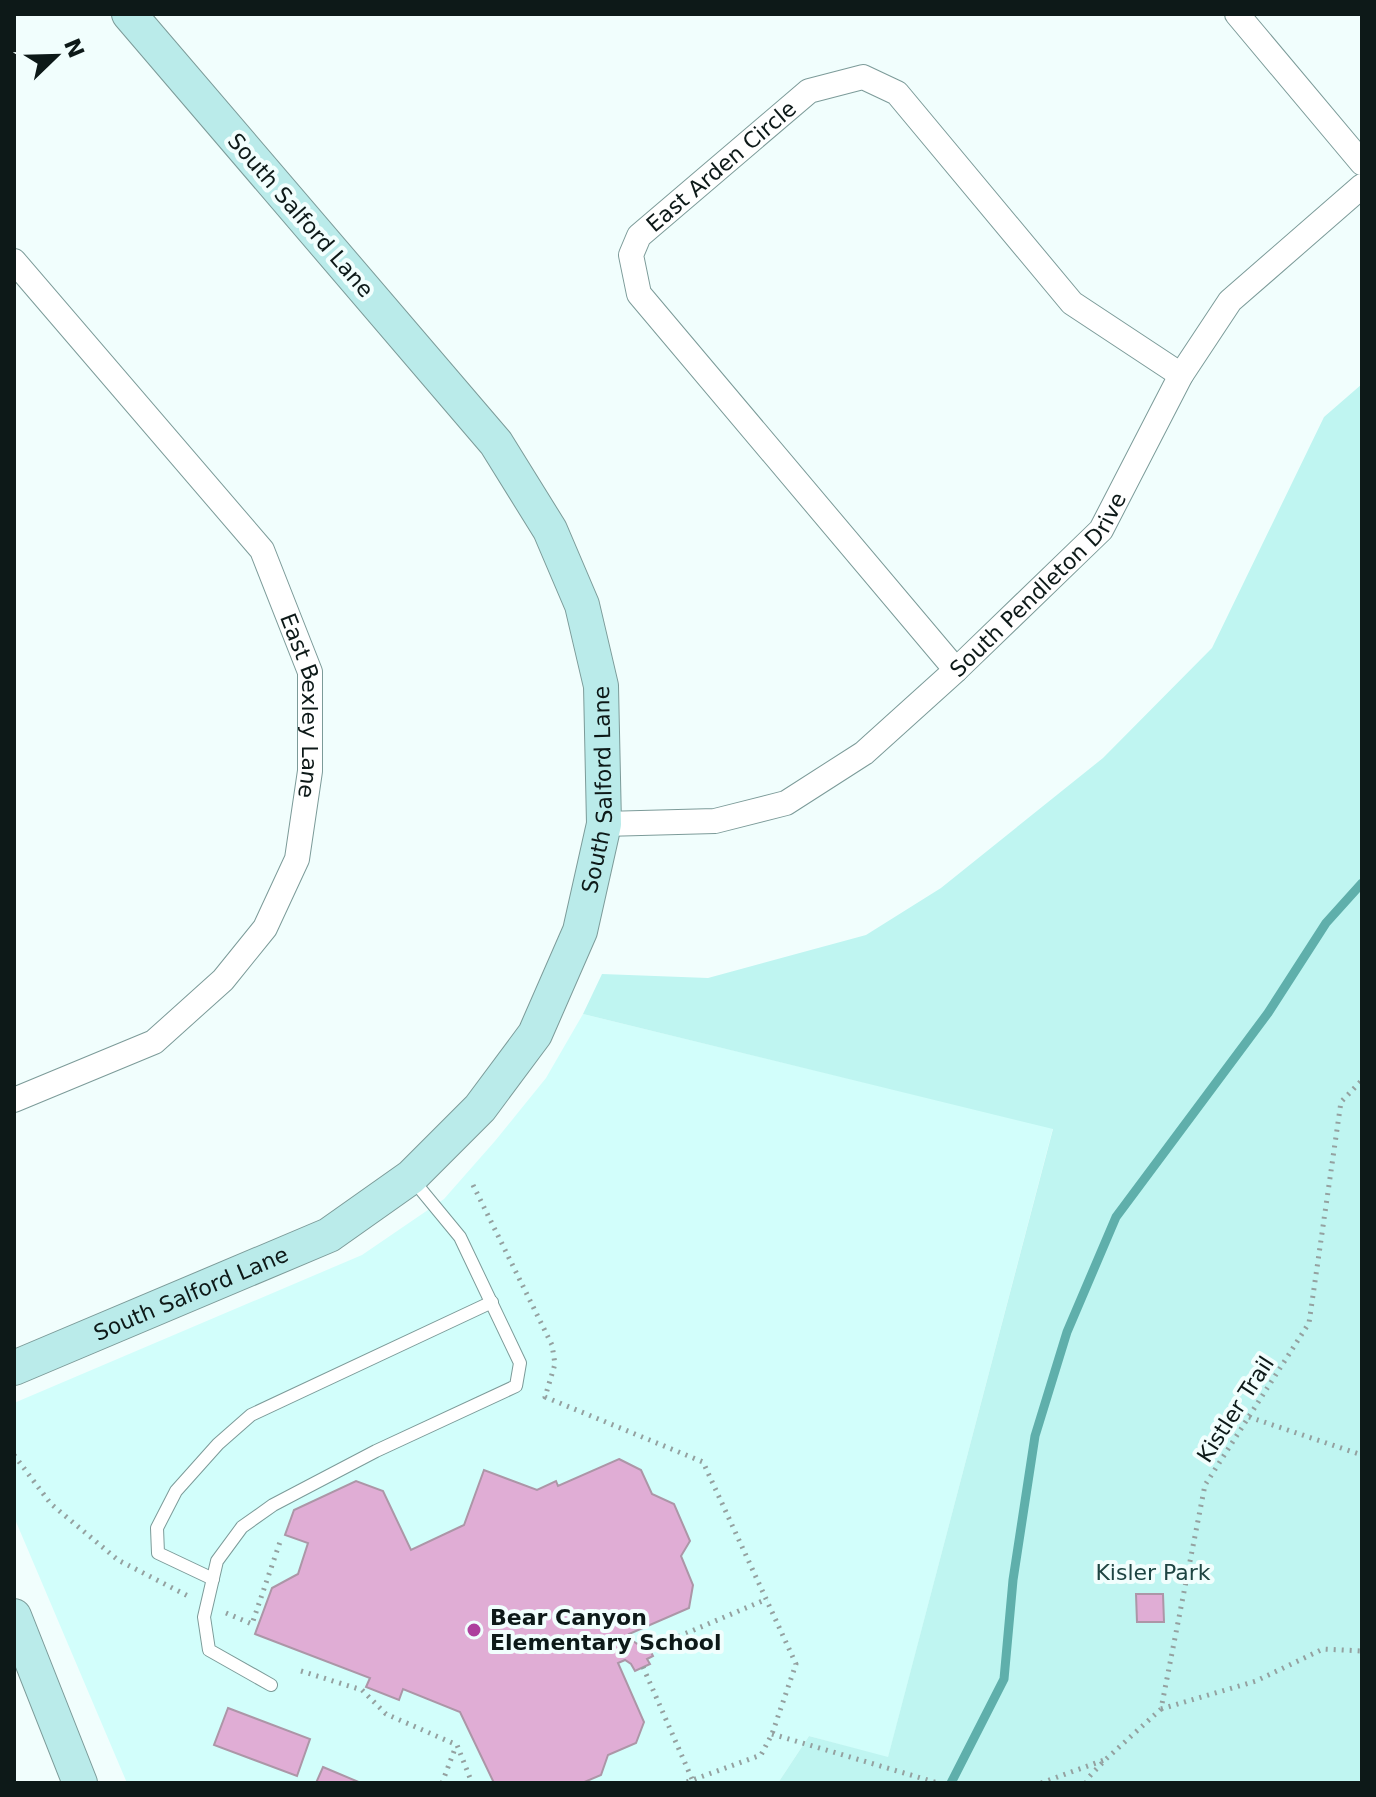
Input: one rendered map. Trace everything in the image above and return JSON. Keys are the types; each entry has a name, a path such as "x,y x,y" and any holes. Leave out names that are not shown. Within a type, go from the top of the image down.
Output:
{"street":[{"name":"South Salford Lane","path":"14,1368 329,1235 411,1177 480,1108 535,1034 580,931 604,824 601,686 582,605 550,530 496,443 129,14"},
{"path":"1237,14 1362,163"},
{"name":"East Arden Circle","path":"956,670 639,294 631,255 639,236 809,91 863,77 897,93 1072,303 1181,375"},
{"name":"South Pendleton Drive","path":"604,824 715,821 786,803 864,753 956,670 1101,530 1181,375 1230,301 1362,186"},
{"name":"East Bexley Lane","path":"14,261 262,550 310,672 310,771 297,859 265,928 223,980 154,1042 14,1100"},
{"path":"14,1616 23,1662 80,1783"}],"lane":[{"path":"271,1685 209,1650 204,1617 217,1561 242,1527 273,1505 376,1451 516,1386 520,1363 460,1237 411,1177"},
{"path":"213,1579 158,1553 157,1528 176,1491 218,1444 251,1415 492,1302"}],"path":[{"name":"Kistler Trail","path":"1161,1709 1205,1485 1309,1323 1341,1102 1362,1080"},
{"path":"473,1185 552,1345 555,1364 545,1397 703,1462 796,1664 772,1734 761,1755 684,1783"},
{"path":"1249,1417 1362,1455"},
{"path":"649,1649 767,1599"},
{"path":"1086,1783 1105,1760 1161,1709 1256,1681 1323,1649 1362,1651"},
{"path":"643,1667 692,1779"},
{"path":"301,1671 362,1690 386,1714 457,1745 472,1783"},
{"path":"772,1734 938,1783"},
{"path":"442,1783 457,1745"},
{"path":"1041,1783 1105,1760"}],"shaded area":[{"path":"583,1014 1053,1128 888,1758 809,1736 778,1783 127,1783 14,1517 14,1403 362,1255 444,1199 546,1078"}],"green space":[{"name":"Kisler Park","path":"1362,384 1362,1783 778,1783 809,1736 888,1757 1053,1129 583,1014 602,974 708,978 866,935 941,888 1103,758 1212,648 1324,417"}],"building":[{"path":"619,1459 641,1470 652,1494 674,1504 690,1541 681,1556 693,1585 689,1608 629,1634 639,1645 646,1642 653,1656 647,1659 650,1664 635,1671 625,1660 618,1663 644,1722 636,1743 608,1755 601,1775 582,1783 494,1783 460,1712 403,1689 399,1700 366,1687 370,1678 255,1634 272,1588 298,1574 308,1543 285,1535 294,1510 356,1481 383,1491 411,1550 464,1525 484,1470 537,1490 556,1481 558,1486"},
{"path":"1136,1594 1163,1594 1164,1622 1137,1622"},
{"path":"228,1708 310,1739 297,1776 214,1745"},
{"path":"323,1767 361,1783 316,1783"}],"waterway":[{"path":"951,1783 1004,1679 1013,1580 1035,1436 1067,1332 1116,1217 1268,1013 1326,923 1362,883"}],"place":[{"name":"Bear Canyon Elementary School","path":"474,1630"}]}
